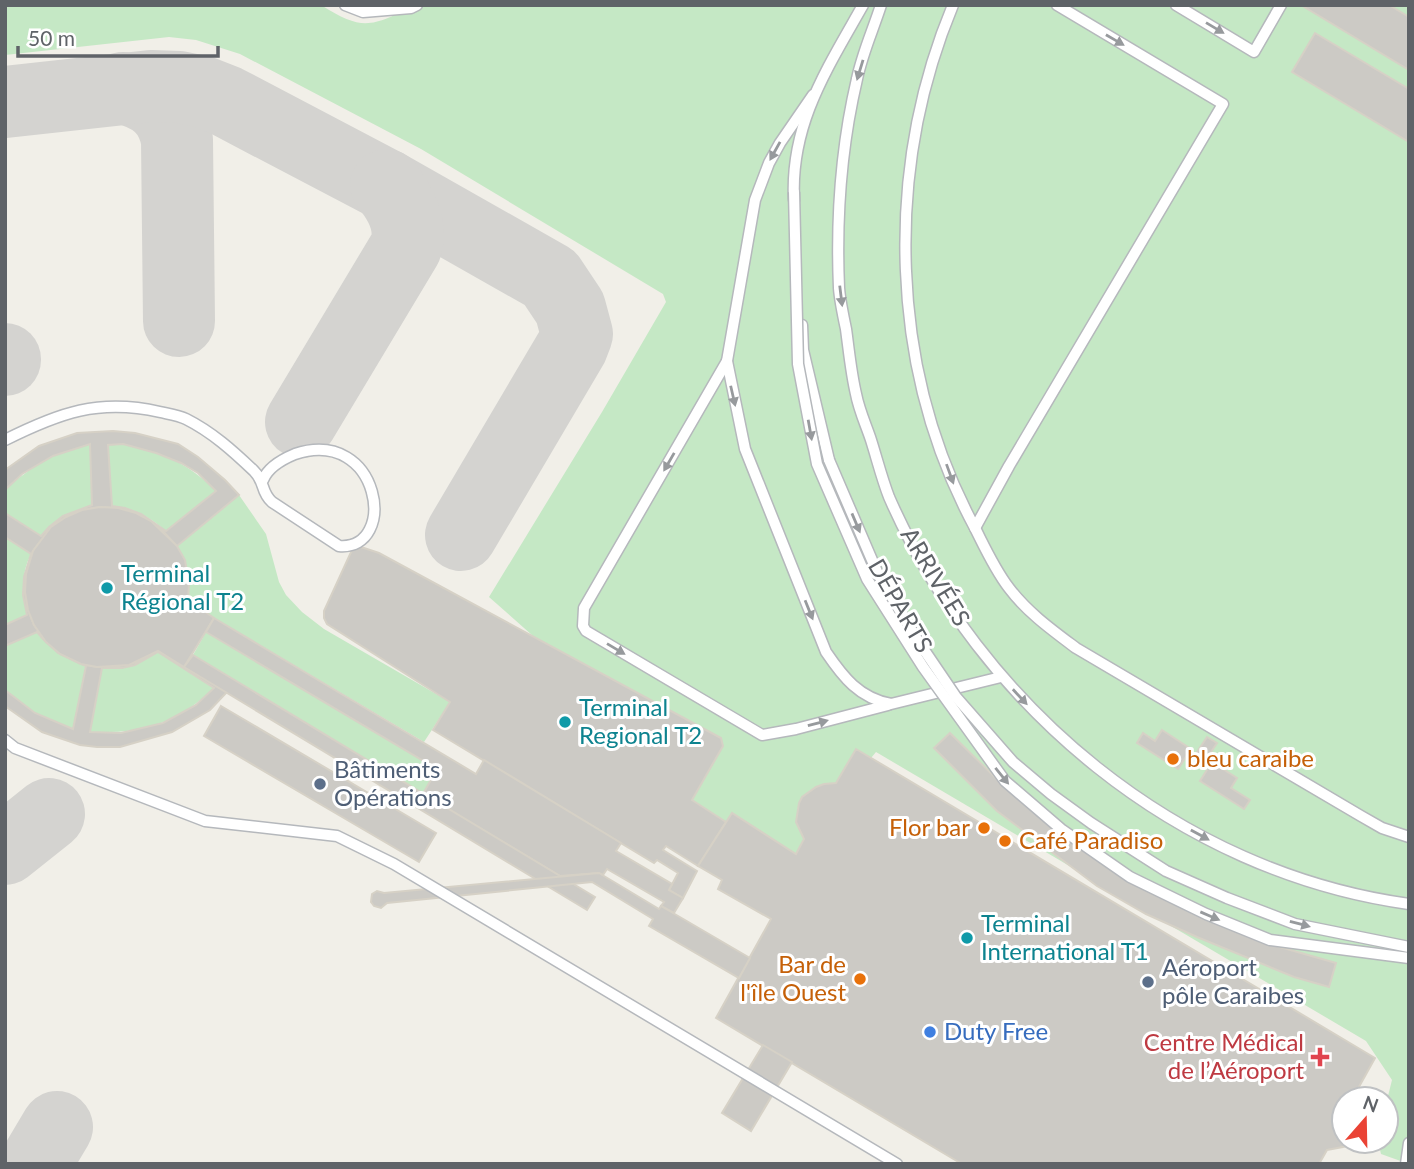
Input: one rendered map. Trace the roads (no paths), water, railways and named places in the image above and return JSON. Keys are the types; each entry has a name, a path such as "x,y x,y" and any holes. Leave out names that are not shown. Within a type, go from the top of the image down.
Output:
{"lane":[{"path":"345,5 363,12 411,8 417,5"},
{"name":"DÉPARTS","path":"863,5 813,95 801,129 794,192 803,349 829,460 878,574 918,641 956,697 1013,762 1091,823 1167,871 1227,898 1295,923 1409,947"},
{"name":"ARRIVÉES","path":"881,5 857,78 839,183 839,289 856,394 889,496 938,591 1001,677 1035,714 1076,752 1121,786 1180,824 1217,844 1268,866 1321,885 1409,904"},
{"path":"975,528 1223,104 1057,5"},
{"path":"1176,5 1254,51 1281,5"},
{"path":"951,8 929,70 914,134 906,196 906,279 918,376 951,479 975,528 1009,589 1044,624 1076,648 1382,828 1409,837"},
{"path":"813,95 780,143 755,200 727,361 584,608 583,626 586,631 762,735 796,729 1001,677"},
{"path":"794,192 798,364 817,464 867,579 923,667 1005,781 1061,829 1130,877 1206,914 1270,940 1409,958"},
{"path":"727,361 745,449 826,652 842,676 860,693 891,704"},
{"path":"5,440 48,419 92,407 140,407 184,417 222,441 263,480 265,496 272,502 339,546 352,545 368,532 375,504 372,486 367,476 355,464 340,454 311,450 293,455 269,469 263,480"},
{"path":"5,740 15,748 205,821 337,836 394,864 897,1164"},
{"path":"1406,1164 1409,1143"}],"place":[{"name":"Terminal Régional T2","path":"107,588"},
{"name":"Terminal Regional T2","path":"565,722"},
{"name":"bleu caraibe","path":"1173,759"},
{"name":"Bâtiments Opérations","path":"320,784"},
{"name":"Flor bar","path":"984,828"},
{"name":"Café Paradiso","path":"1005,841"},
{"name":"Terminal International T1","path":"967,938"},
{"name":"Bar de l'île Ouest","path":"860,979"},
{"name":"Aéroport pôle Caraibes","path":"1148,982"},
{"name":"Duty Free","path":"930,1032"},
{"name":"Centre Médical de l’Aéroport","path":"1320,1057"}]}
